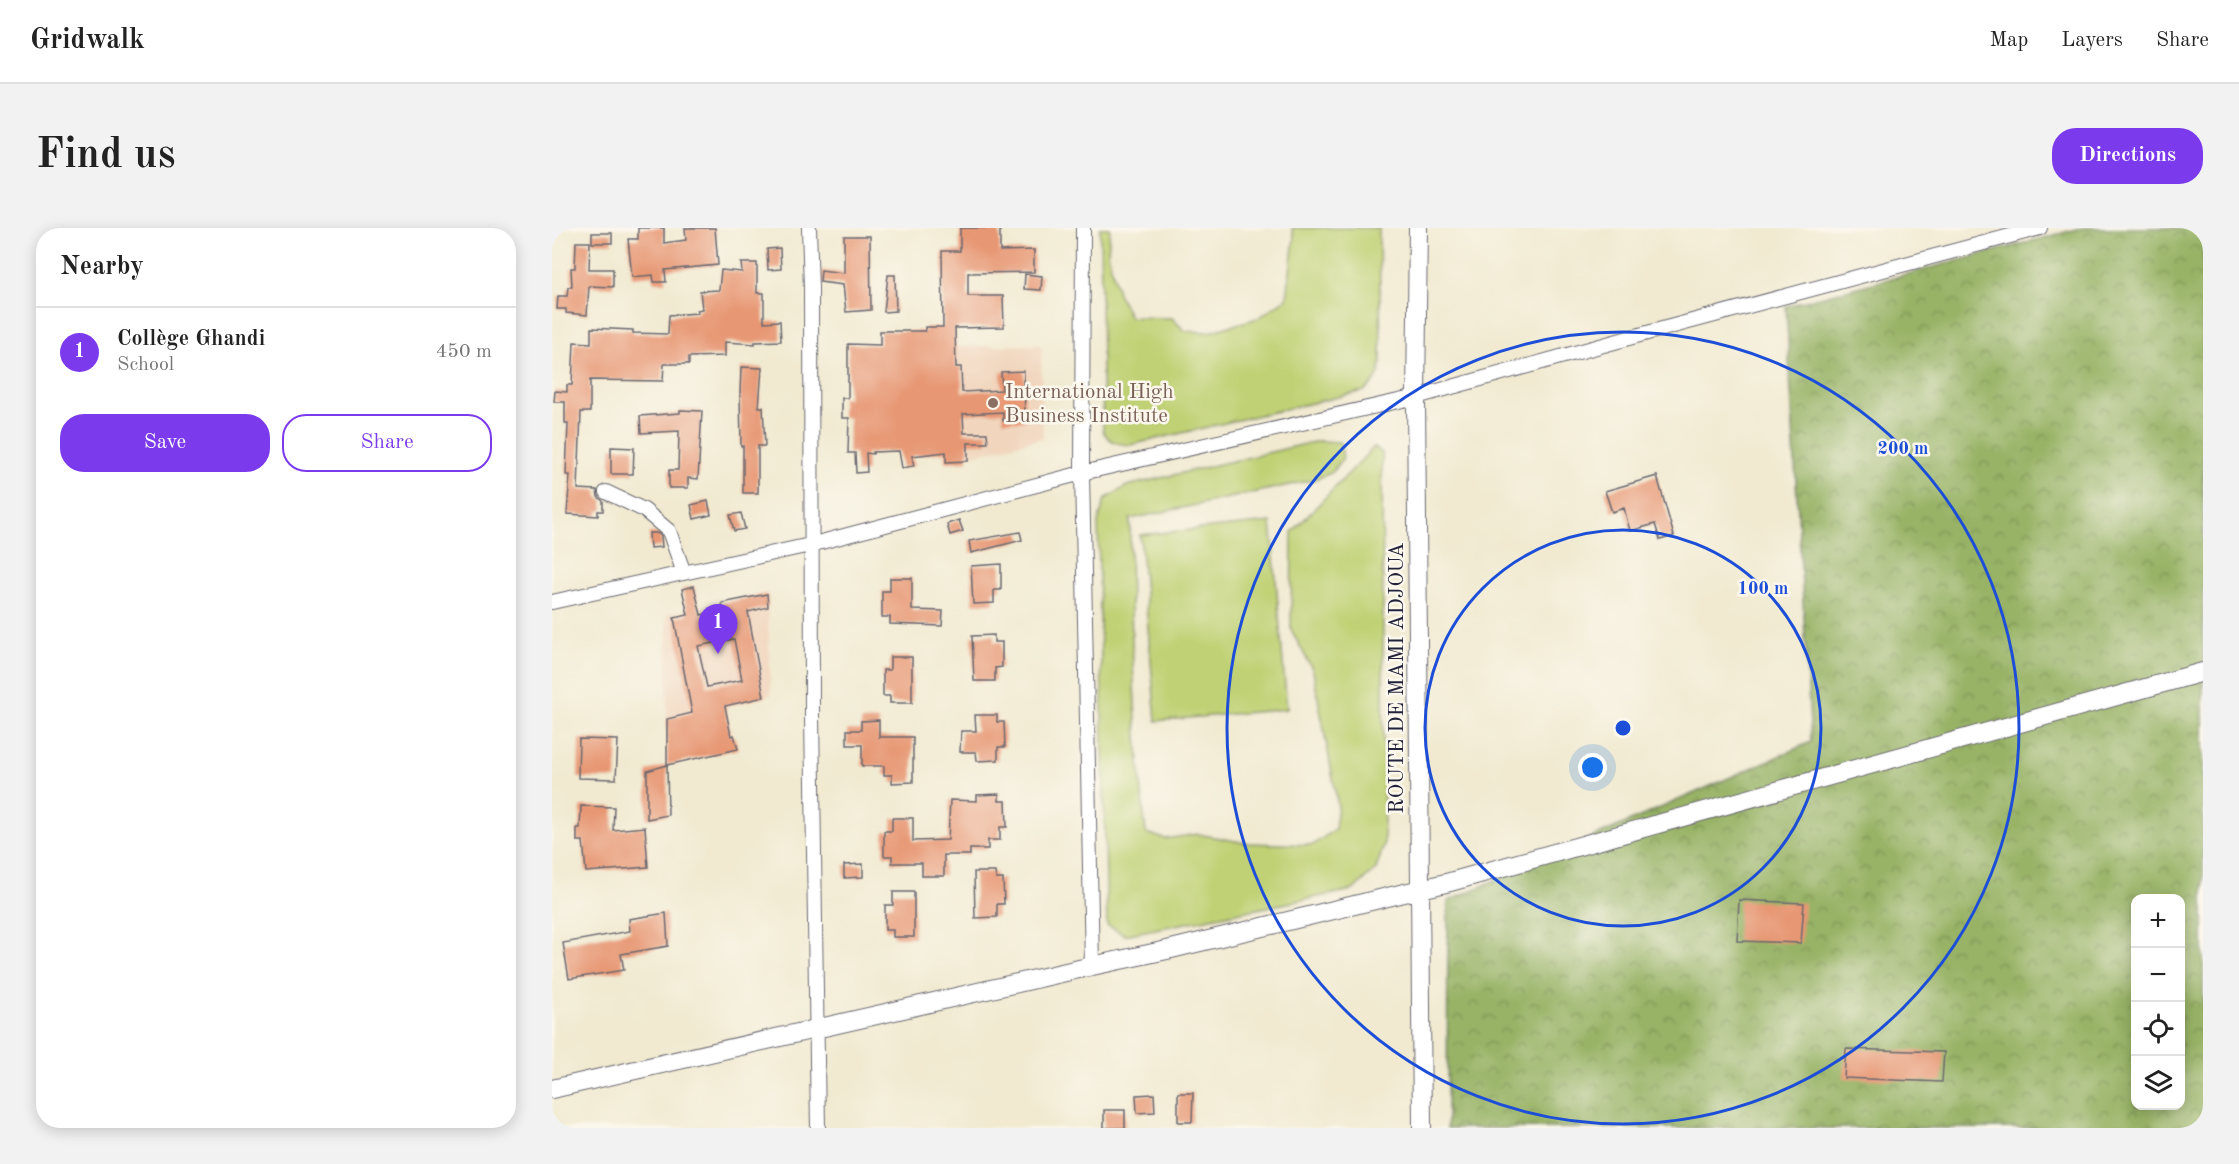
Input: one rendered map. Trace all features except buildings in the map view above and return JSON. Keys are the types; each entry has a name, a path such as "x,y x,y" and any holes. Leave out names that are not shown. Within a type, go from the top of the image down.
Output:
{"street":[{"path":"809,228 814,979 818,1029 818,1128"},
{"path":"1083,228 1082,473 1092,966"},
{"name":"ROUTE DE MAMI ADJOUA","path":"1418,228 1416,397 1422,1128"},
{"path":"552,602 810,545 1082,473 1416,397 2040,228"},
{"path":"606,492 644,510 669,531 684,573"},
{"path":"552,1089 1167,950 1420,890 2203,672"}],"shaded area":[{"name":"International High Business Institute","path":"1041,345 1043,438 968,456 968,461 946,462 942,347"},
{"path":"767,594 771,695 667,719 667,614"}],"green space":[{"path":"1100,228 1110,228 1108,254 1118,293 1130,317 1172,318 1185,331 1209,332 1258,318 1287,298 1294,238 1292,228 1379,228 1381,362 1376,379 1364,391 1130,445 1114,442 1103,431"},
{"path":"2081,228 2203,228 2203,1128 1447,1128 1448,901 1811,742 1786,306"},
{"path":"1318,441 1340,442 1343,458 1331,473 1313,480 1130,519 1138,755 1146,833 1165,839 1198,834 1246,843 1313,845 1335,829 1338,806 1313,671 1291,629 1292,532 1374,447 1382,453 1384,845 1376,869 1353,890 1125,935 1107,925 1098,523 1105,499 1127,486"},
{"path":"1271,522 1287,709 1156,721 1140,535"}],"place":[{"name":"International High Business Institute","path":"993,403"},
{"name":"Collège Ghandi","path":"718,654"}]}
